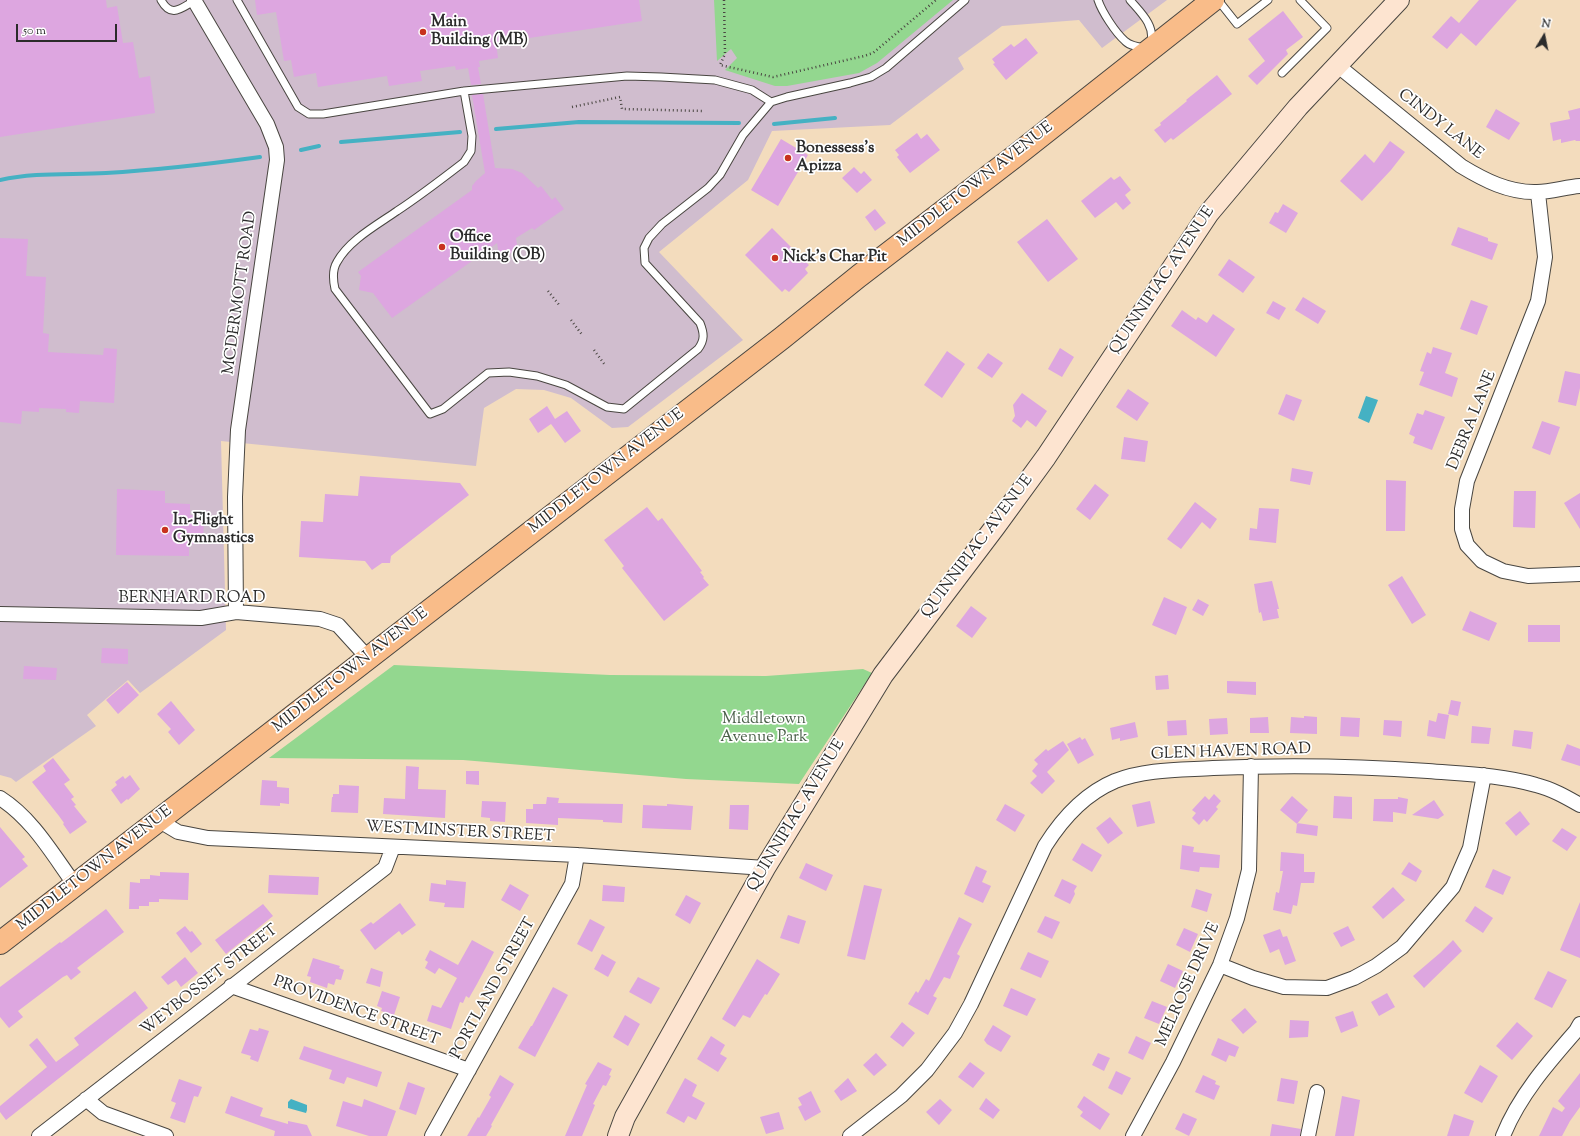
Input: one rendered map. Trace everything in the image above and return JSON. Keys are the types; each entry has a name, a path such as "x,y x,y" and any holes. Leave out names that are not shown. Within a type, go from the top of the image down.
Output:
{"main road":[{"name":"MIDDLETOWN AVENUE","path":"0,943 782,338 859,276 1014,157 1213,0"},
{"name":"QUINNIPIAC AVENUE","path":"618,1136 629,1110 764,868 883,674 1041,463 1209,212 1298,107 1399,0"}],"street":[{"name":"MCDERMOTT ROAD","path":"194,0 267,124 276,147 277,160 238,430 235,497 236,612"},
{"name":"CINDY LANE","path":"1337,65 1461,166 1481,178 1520,192 1538,192 1580,186"},
{"name":"DEBRA LANE","path":"1538,192 1545,257 1538,301 1467,481 1462,509 1462,529 1467,545 1482,561 1503,571 1528,576 1580,574"},
{"name":"BERNHARD ROAD","path":"0,614 201,618 236,612 320,619 329,621 338,626 368,658"},
{"name":"GLEN HAVEN ROAD","path":"850,1136 902,1096 927,1070 955,1033 971,1004 1045,846 1063,820 1078,805 1092,794 1114,782 1137,775 1165,771 1251,766 1369,767 1484,775 1536,785 1560,794 1580,805"},
{"name":"MELROSE DRIVE","path":"1133,1136 1173,1062 1220,965 1237,918 1249,870 1251,766"},
{"path":"1220,965 1253,978 1284,987 1327,988 1354,978 1381,962 1402,947 1453,887 1470,848 1484,775"},
{"path":"0,798 14,807 29,822 75,885"},
{"name":"WESTMINSTER STREET","path":"158,820 178,832 208,838 577,855 764,868"},
{"name":"WEYBOSSET STREET","path":"39,1136 385,868 393,847"},
{"name":"PORTLAND STREET","path":"432,1136 572,884 577,855"},
{"name":"PROVIDENCE STREET","path":"231,986 469,1070"},
{"path":"1503,1136 1516,1108 1529,1088 1576,1031 1580,1024"},
{"path":"1308,1136 1317,1092"},
{"path":"86,1099 103,1113 166,1136"}],"lane":[{"path":"160,0 165,8 170,10 177,10 194,0"},
{"path":"237,0 298,107 308,114 323,114 464,91 623,76 715,80 752,90 771,102"},
{"path":"464,91 472,136 471,151 464,162 397,212 373,227 346,250 336,263 332,278 335,289 430,414 443,409 488,373 509,372 537,376 566,385 607,407 624,409 698,349 704,339 704,333 700,323 644,263 644,248 649,238 662,224 708,188 720,176 743,135 771,102 787,96 872,77 886,68 965,0"},
{"path":"1098,0 1102,10 1125,41 1136,47 1150,49 1153,35 1149,22 1130,0"},
{"path":"1218,0 1237,24 1268,0"},
{"path":"1282,73 1327,28 1300,0"}],"path":[{"path":"724,0 726,47 725,54 720,65 773,77 873,53 936,0"},
{"path":"572,107 620,97 622,109 703,111"},
{"path":"548,291 560,306"},
{"path":"571,320 583,336"},
{"path":"594,350 605,366"}],"shaded area":[{"path":"0,0 1167,0 1102,48 1079,20 1002,26 958,58 964,69 890,125 772,131 748,180 659,252 743,340 628,427 612,428 571,398 544,390 516,389 484,408 476,466 221,441 226,630 140,693 128,680 87,715 96,726 16,782 11,778 0,775"}],"green space":[{"path":"714,0 953,0 877,63 859,73 787,86 775,86 725,70 737,58 731,49 717,61"},
{"name":"Middletown Avenue Park","path":"394,665 610,675 766,676 863,669 872,673 799,784 686,779 463,760 269,758"}],"water":[{"path":"1366,396 1378,400 1369,423 1358,418"},
{"path":"291,1099 307,1105 306,1113 288,1108 288,1102"}],"building":[{"path":"0,0 106,0 107,8 117,6 123,43 133,42 139,78 150,76 155,113 0,137"},
{"name":"Main Building (MB)","path":"255,0 639,0 642,21 496,43 498,58 479,61 480,67 478,67 481,84 471,85 468,68 456,70 455,66 420,71 422,81 389,86 387,76 318,87 316,73 294,77 291,60 284,61 276,12 257,15"},
{"path":"1479,0 1517,0 1476,46 1461,33 1447,49 1432,37 1451,16 1459,23"},
{"path":"1283,11 1303,37 1286,50 1288,54 1257,85 1248,76 1265,61 1248,39"},
{"path":"1026,38 1038,53 1006,80 993,64 995,63 992,59 1011,44 1014,47"},
{"path":"1217,75 1232,94 1173,140 1171,138 1165,143 1154,130 1161,125 1160,123 1187,101 1186,100"},
{"name":"Office Building (OB)","path":"483,94 495,168 512,169 522,173 538,188 541,186 552,200 555,197 564,209 534,230 532,228 516,238 518,252 499,255 497,243 392,318 373,293 359,290 361,276 358,272 472,190 472,186 485,173 472,95"},
{"path":"1580,108 1580,141 1575,140 1561,143 1561,139 1553,141 1550,123 1570,119 1568,111"},
{"path":"1496,109 1520,123 1509,140 1486,127"},
{"path":"917,133 921,139 927,134 940,150 910,173 897,157 899,155 895,150"},
{"path":"781,139 808,155 778,206 751,190"},
{"path":"1390,141 1405,152 1391,170 1362,201 1340,181 1365,154 1374,163"},
{"path":"854,167 861,174 864,171 872,180 857,193 842,178"},
{"path":"1120,176 1131,190 1125,195 1131,203 1123,210 1116,202 1095,218 1081,201 1111,177 1114,180"},
{"path":"1283,204 1298,213 1286,233 1269,223 1275,212 1278,213"},
{"path":"875,209 886,223 875,231 865,217"},
{"path":"1047,219 1078,259 1048,282 1017,242"},
{"path":"1458,227 1488,238 1488,241 1498,244 1492,260 1451,245"},
{"path":"772,228 809,265 805,269 808,273 789,292 785,289 782,292 745,255"},
{"path":"0,238 28,239 26,276 46,277 43,333 49,334 48,352 103,355 104,348 117,349 114,403 80,401 79,413 66,412 66,409 39,408 39,412 22,411 21,424 0,422"},
{"path":"1229,259 1255,277 1243,293 1218,275"},
{"path":"1303,297 1326,311 1318,324 1295,310"},
{"path":"1471,300 1488,306 1477,335 1460,329"},
{"path":"1273,301 1286,308 1279,320 1266,313"},
{"path":"1182,310 1196,320 1198,317 1207,323 1213,314 1235,329 1216,357 1171,326"},
{"path":"1433,347 1452,353 1445,373 1458,378 1452,397 1419,385 1424,372 1420,371 1427,352 1431,354"},
{"path":"1060,348 1074,357 1062,377 1048,369"},
{"path":"947,351 965,364 942,398 924,385"},
{"path":"988,353 1003,363 992,378 977,368"},
{"path":"1565,371 1580,374 1580,388 1576,406 1558,402"},
{"path":"1128,389 1149,403 1137,421 1116,407"},
{"path":"1022,393 1047,411 1036,427 1027,420 1021,428 1012,421 1015,416 1013,405"},
{"path":"1286,394 1302,400 1294,421 1278,414"},
{"path":"547,406 555,419 567,411 581,431 565,443 551,424 538,433 529,419"},
{"path":"1425,410 1445,417 1432,450 1413,443 1415,437 1409,434 1417,413 1423,415"},
{"path":"1542,421 1560,427 1550,455 1532,448"},
{"path":"1124,437 1148,441 1145,462 1121,459"},
{"path":"1292,468 1313,472 1310,485 1290,481"},
{"path":"360,476 460,483 469,495 391,556 390,563 382,563 372,570 365,561 299,557 301,521 323,522 325,494 358,496"},
{"path":"1386,480 1406,481 1405,531 1386,531"},
{"path":"1095,484 1109,495 1090,520 1076,509"},
{"path":"117,489 165,491 165,503 190,504 190,515 204,516 203,544 189,544 189,556 116,555"},
{"path":"1514,491 1536,491 1535,528 1513,527"},
{"path":"1580,493 1580,529 1564,503"},
{"path":"1195,502 1217,519 1210,529 1202,522 1181,549 1167,539"},
{"path":"647,507 658,521 662,518 702,571 700,572 704,577 703,578 709,585 664,621 622,568 624,566 604,540"},
{"path":"1259,508 1279,509 1276,543 1249,540 1250,528 1257,529"},
{"path":"1402,576 1426,615 1412,624 1388,585"},
{"path":"1272,581 1279,609 1277,609 1279,618 1263,621 1261,612 1259,613 1254,584"},
{"path":"1164,597 1187,607 1176,635 1152,625"},
{"path":"1198,599 1209,605 1203,616 1192,610"},
{"path":"971,606 987,618 972,638 956,626"},
{"path":"1470,611 1497,623 1489,641 1462,630"},
{"path":"1528,625 1560,625 1560,642 1528,642"},
{"path":"102,648 128,649 128,664 101,663"},
{"path":"24,666 57,668 56,680 23,679"},
{"path":"1168,675 1169,689 1156,690 1155,676"},
{"path":"1227,681 1256,682 1256,695 1227,693"},
{"path":"127,682 139,695 118,714 106,700"},
{"path":"1451,700 1461,702 1458,716 1448,714"},
{"path":"171,701 195,730 179,745 168,732 171,729 157,714"},
{"path":"1438,713 1449,715 1445,739 1427,736 1429,720 1436,722"},
{"path":"1304,716 1317,717 1317,734 1290,733 1291,717 1304,718"},
{"path":"1268,717 1269,733 1250,733 1250,718"},
{"path":"1341,717 1360,718 1359,737 1340,736"},
{"path":"1227,718 1228,734 1210,735 1209,719"},
{"path":"1186,720 1187,735 1168,736 1167,721"},
{"path":"1384,720 1402,721 1401,737 1383,735"},
{"path":"1135,722 1138,737 1120,741 1120,738 1112,740 1110,728"},
{"path":"1472,726 1491,728 1489,744 1471,743"},
{"path":"1514,730 1533,732 1531,749 1512,746"},
{"path":"1080,737 1082,740 1085,738 1094,755 1078,764 1067,744"},
{"path":"1063,741 1069,750 1047,772 1055,781 1042,794 1030,783 1037,776 1032,771 1038,764 1034,760 1046,749 1048,751"},
{"path":"1567,744 1580,749 1580,766 1561,760"},
{"path":"53,758 70,780 64,784 74,797 71,799 76,805 74,806 87,822 70,834 59,816 32,782 46,771 43,766"},
{"path":"406,766 419,767 418,789 446,790 445,818 383,814 384,798 405,799"},
{"path":"466,771 479,771 479,785 466,784"},
{"path":"130,775 140,789 121,804 111,790 117,785 115,782 123,776 125,779"},
{"path":"262,780 277,781 277,787 289,788 289,804 280,803 280,806 260,805"},
{"path":"339,785 359,786 358,813 331,812 332,797 333,794 339,794"},
{"path":"1214,794 1221,801 1216,807 1218,809 1207,822 1204,819 1199,825 1192,818 1196,813 1192,810 1205,796 1209,800"},
{"path":"1292,796 1308,810 1297,824 1280,810"},
{"path":"1334,796 1352,797 1352,819 1333,818"},
{"path":"547,797 559,798 558,803 623,804 622,823 603,822 603,820 558,818 558,825 526,823 526,809 533,809 533,804 546,804"},
{"path":"1398,797 1408,799 1406,814 1393,812 1393,822 1373,821 1374,799 1398,799"},
{"path":"1434,800 1444,815 1438,819 1412,815"},
{"path":"482,801 506,802 505,822 490,821 490,818 481,817"},
{"path":"1150,801 1155,823 1137,827 1132,805"},
{"path":"667,804 693,806 691,830 642,828 643,805 667,806"},
{"path":"1005,804 1025,815 1015,832 996,820"},
{"path":"730,805 749,805 748,830 729,829"},
{"path":"1520,811 1530,824 1516,836 1505,823"},
{"path":"1110,817 1123,833 1108,844 1096,828"},
{"path":"1297,823 1318,826 1317,836 1296,833"},
{"path":"0,827 25,857 22,859 28,866 0,888"},
{"path":"1562,828 1577,837 1567,851 1552,841"},
{"path":"1082,843 1102,855 1092,872 1072,860"},
{"path":"1182,845 1194,847 1193,852 1220,855 1219,868 1200,867 1199,872 1180,869"},
{"path":"1281,852 1304,854 1304,872 1315,872 1314,883 1301,883 1297,906 1293,905 1291,914 1273,910 1276,892 1279,893 1283,871 1280,871"},
{"path":"1409,862 1422,871 1416,882 1401,874"},
{"path":"806,863 833,875 826,891 799,878"},
{"path":"976,866 987,871 982,882 991,886 983,903 964,894"},
{"path":"1493,869 1511,877 1503,895 1485,887"},
{"path":"160,872 189,873 188,900 159,899 159,902 149,902 149,906 139,906 139,909 129,909 130,882 140,883 140,879 150,879 150,875 160,876"},
{"path":"269,875 319,877 318,895 268,893"},
{"path":"1062,879 1077,886 1070,904 1054,896"},
{"path":"446,880 466,882 464,908 444,907 445,903 429,901 431,883 446,885"},
{"path":"510,884 529,895 520,911 501,900"},
{"path":"603,885 625,887 624,902 602,901"},
{"path":"864,885 882,889 865,960 847,956"},
{"path":"1393,887 1405,900 1383,919 1372,907"},
{"path":"1196,889 1212,894 1207,912 1191,907"},
{"path":"686,895 701,903 690,924 675,915"},
{"path":"1580,902 1580,958 1560,950"},
{"path":"400,903 416,925 402,935 399,931 375,950 360,930 371,922 373,924"},
{"path":"263,904 273,916 226,954 215,940"},
{"path":"1475,906 1493,918 1483,933 1465,921"},
{"path":"106,909 124,932 77,968 81,972 71,980 67,975 63,977 18,1011 23,1017 9,1028 0,1017 0,987"},
{"path":"788,915 806,921 799,944 780,938"},
{"path":"1045,916 1060,922 1052,939 1037,932"},
{"path":"959,917 972,924 957,954 960,956 950,979 944,977 933,996 937,998 928,1015 908,1004 916,991 918,993 926,979 929,981"},
{"path":"590,919 605,927 592,952 577,944"},
{"path":"185,926 190,932 192,931 202,944 191,953 176,933"},
{"path":"1348,926 1355,940 1341,947 1333,933"},
{"path":"1184,928 1198,934 1190,952 1176,945"},
{"path":"1280,929 1283,937 1287,936 1296,961 1285,965 1279,949 1270,953 1263,935"},
{"path":"472,940 494,952 477,984 469,998 466,996 463,1003 460,1002 451,1029 427,1021 432,1005 441,1008 457,978 439,968 435,974 425,968 428,962 425,960 430,950 458,965"},
{"path":"1453,940 1462,951 1424,988 1413,976"},
{"path":"1028,952 1049,961 1041,978 1020,969"},
{"path":"602,954 616,962 608,977 594,969"},
{"path":"185,957 198,973 181,987 176,980 168,985 161,977"},
{"path":"313,958 340,966 339,968 344,970 341,980 336,979 334,985 328,983 327,988 310,982 311,977 307,976"},
{"path":"757,959 780,974 750,1018 743,1015 735,1027 722,1019"},
{"path":"1168,964 1183,971 1175,988 1160,981"},
{"path":"371,968 383,972 380,987 366,983"},
{"path":"1548,971 1567,980 1552,1008 1534,999"},
{"path":"638,977 660,988 651,1004 629,992"},
{"path":"553,987 568,995 535,1057 518,1048"},
{"path":"1011,988 1036,999 1027,1016 1003,1006"},
{"path":"135,991 148,1008 6,1120 0,1112 0,1106 47,1067 29,1045 37,1038 56,1062 79,1045 74,1038"},
{"path":"382,991 400,997 394,1015 381,1011 382,1008 377,1006"},
{"path":"1387,993 1395,1007 1379,1016 1371,1002"},
{"path":"1152,1001 1167,1007 1159,1024 1144,1018"},
{"path":"1245,1008 1257,1022 1243,1034 1231,1020"},
{"path":"1353,1011 1358,1026 1341,1033 1335,1017"},
{"path":"625,1015 640,1024 628,1046 613,1037"},
{"path":"1290,1020 1309,1021 1308,1037 1289,1038"},
{"path":"902,1022 915,1033 903,1047 890,1037"},
{"path":"1517,1022 1533,1036 1512,1060 1496,1046"},
{"path":"993,1025 1011,1036 1001,1052 987,1044 984,1040"},
{"path":"259,1028 269,1031 258,1062 250,1059 251,1056 241,1053 250,1029 258,1031"},
{"path":"711,1036 725,1045 720,1054 727,1058 718,1072 697,1059"},
{"path":"1136,1036 1151,1043 1143,1060 1128,1053"},
{"path":"1218,1038 1239,1047 1235,1057 1229,1055 1226,1062 1211,1055"},
{"path":"304,1046 382,1072 377,1087 347,1077 344,1084 329,1079 332,1070 299,1059"},
{"path":"876,1053 887,1065 874,1076 863,1065"},
{"path":"1098,1053 1110,1058 1104,1071 1092,1065"},
{"path":"598,1062 612,1069 609,1075 611,1076 606,1086 603,1085 593,1104 595,1105 582,1136 565,1136 587,1085 585,1084"},
{"path":"970,1062 985,1073 973,1088 958,1077"},
{"path":"1480,1065 1498,1076 1482,1103 1464,1093"},
{"path":"1116,1071 1131,1078 1122,1095 1108,1088"},
{"path":"1580,1073 1580,1107 1562,1136 1539,1136 1553,1107 1562,1112 1565,1108 1558,1101"},
{"path":"500,1075 514,1084 491,1125 492,1126 486,1136 467,1136 491,1097 489,1095"},
{"path":"1203,1075 1216,1081 1215,1084 1220,1086 1214,1100 1195,1092"},
{"path":"685,1078 697,1085 692,1096 705,1103 696,1120 688,1116 684,1123 666,1113"},
{"path":"848,1078 857,1091 841,1101 834,1091"},
{"path":"1281,1078 1298,1081 1294,1104 1277,1101"},
{"path":"179,1079 202,1087 198,1097 194,1096 185,1123 170,1118 176,1103 171,1101"},
{"path":"408,1082 425,1088 416,1115 399,1109"},
{"path":"811,1091 821,1112 805,1121 798,1107 802,1105 798,1098"},
{"path":"231,1096 263,1108 260,1116 288,1124 288,1121 307,1125 312,1136 274,1136 275,1131 225,1113"},
{"path":"1084,1096 1110,1114 1100,1130 1080,1116 1083,1112 1077,1107"},
{"path":"1342,1096 1360,1100 1354,1136 1335,1136"},
{"path":"986,1098 1000,1110 993,1119 979,1109"},
{"path":"364,1099 396,1111 387,1136 369,1136 336,1126 343,1101 362,1107"},
{"path":"940,1099 952,1110 939,1125 926,1112"},
{"path":"779,1112 784,1129 766,1134 760,1117"},
{"path":"1183,1113 1197,1119 1189,1136 1175,1129"},
{"path":"1454,1114 1474,1121 1469,1136 1447,1136"},
{"path":"1272,1124 1301,1129 1300,1136 1270,1136"}],"waterway":[{"path":"774,124 835,118"},
{"path":"496,129 579,122 739,123"},
{"path":"341,142 460,132"},
{"path":"301,150 319,146"},
{"path":"0,180 13,177 40,175 145,170 260,157"}],"place":[{"name":"Main Building (MB)","path":"423,32"},
{"name":"Bonessess's Apizza","path":"788,158"},
{"name":"Office Building (OB)","path":"442,247"},
{"name":"Nick's Char Pit","path":"775,258"},
{"name":"In-Flight Gymnastics","path":"165,530"}]}
